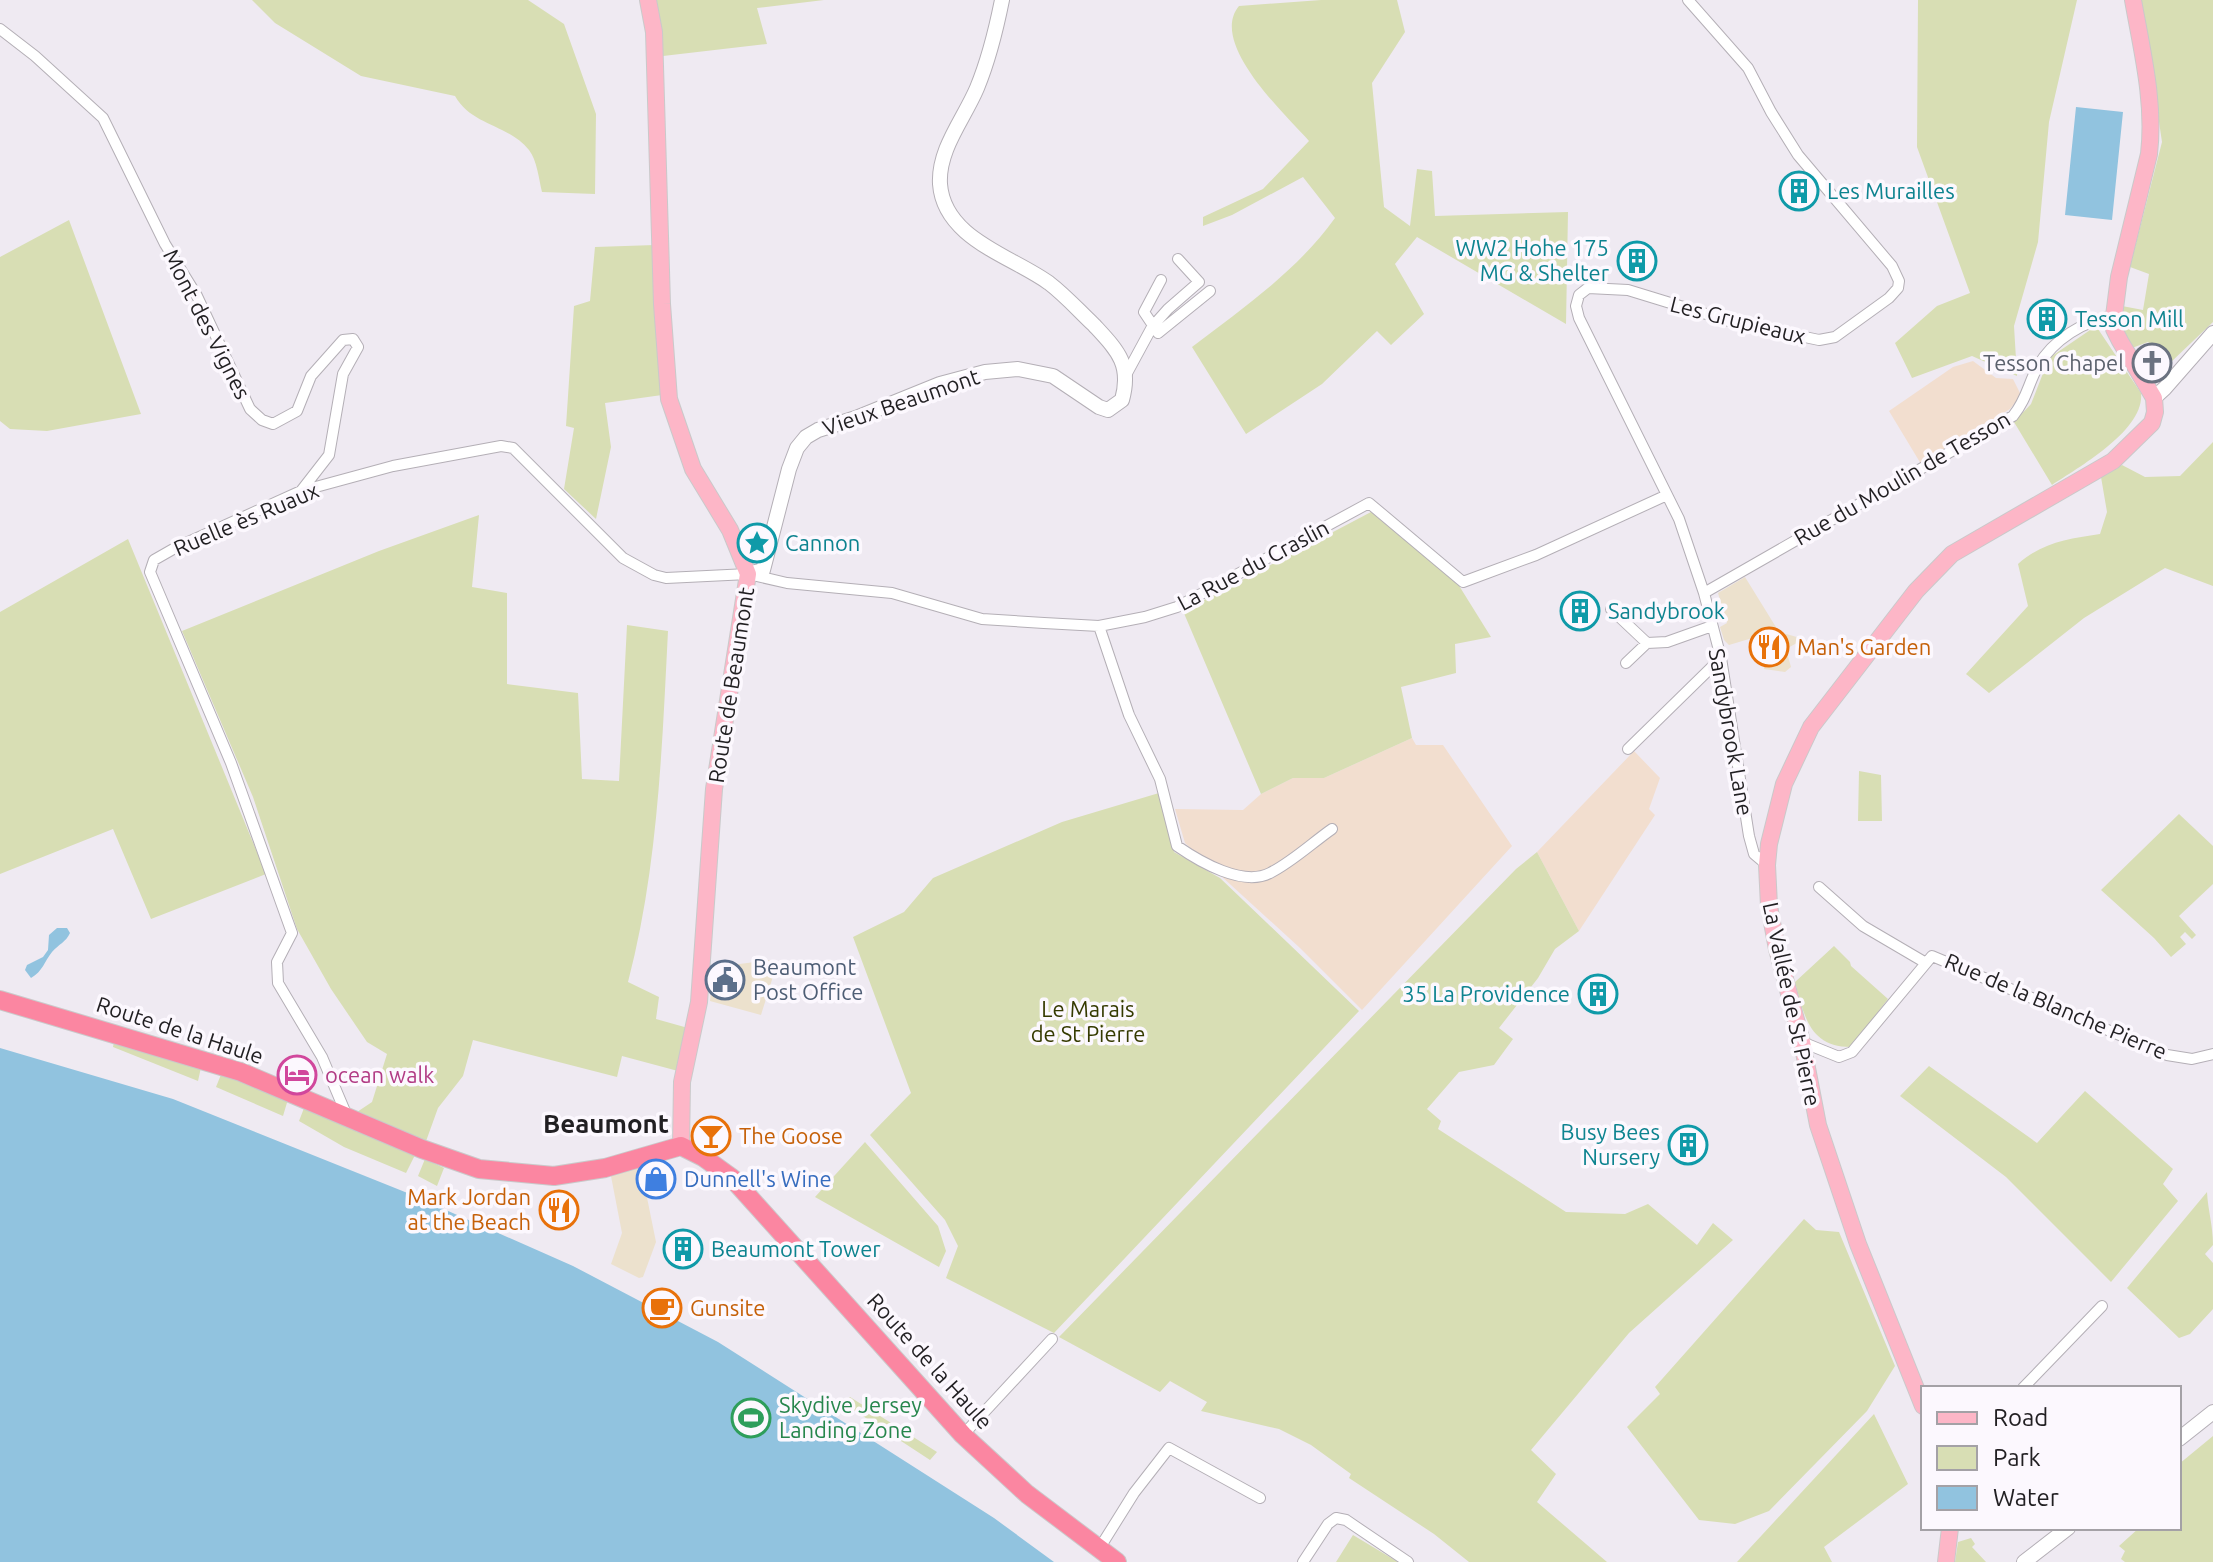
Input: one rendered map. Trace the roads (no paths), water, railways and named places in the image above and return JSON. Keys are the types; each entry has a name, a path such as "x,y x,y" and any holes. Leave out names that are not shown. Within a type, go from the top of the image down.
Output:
{"highway":[{"name":"Route de la Haule","path":"0,1000 241,1072 454,1162 479,1169 554,1176 605,1168 681,1146 703,1157 732,1178 963,1435 1027,1494 1117,1562"}],"main road":[{"name":"Route de Beaumont","path":"648,0 654,32 662,304 669,399 693,469 730,530 748,574 714,789 699,1002 682,1082 681,1146"},
{"path":"2133,0 2150,103 2151,135 2119,277 2114,329 2154,398"},
{"name":"La Vallée de St Pierre","path":"1921,1401 1858,1244 1818,1125 1802,1042 1769,906 1767,865 1776,807 1811,727 1916,591 1952,554 2113,461 2152,423 2154,398"},
{"path":"1946,1562 1950,1530"}],"street":[{"path":"1002,0 994,42 943,161 942,196 951,215 964,231 1050,284 1074,304 1122,358 1126,375"},
{"name":"Les Grupieaux","path":"1688,0 1748,68 1798,155 1892,266 1899,281 1898,288 1889,298 1835,337 1819,340 1778,334 1628,290 1600,286 1588,288 1579,295 1576,306 1579,318 1679,519 1704,593"},
{"name":"Mont des Vignes","path":"0,29 35,56 103,118 165,244 197,296 250,409 262,420 273,424 297,411 311,376 343,340 353,339 358,347 343,374 329,455 301,491"},
{"path":"1126,375 1152,327 1199,282 1178,259"},
{"path":"1161,280 1144,312 1158,333 1210,291"},
{"name":"Rue du Moulin de Tesson","path":"1704,593 2013,416 2028,394 2036,369 2050,348 2100,318 2114,316"},
{"path":"2154,398 2213,333"},
{"name":"Vieux Beaumont","path":"748,574 763,570 797,448 806,437 818,430 940,384 985,372 1018,369 1053,376 1091,403 1108,410 1122,400 1126,375"},
{"name":"Ruelle ès Ruaux","path":"347,1117 322,1057 278,983 277,962 292,933 231,763 150,572 154,560 301,491 393,466 501,446 513,448 633,564 666,578 748,574"},
{"name":"La Rue du Craslin","path":"748,574 787,583 892,593 982,619 1099,626 1177,607 1369,503 1463,582 1536,555 1667,495"},
{"name":"Sandybrook Lane","path":"1704,593 1721,658 1749,836 1754,854 1767,865"},
{"path":"1611,609 1647,643"},
{"path":"1099,626 1129,715 1160,779 1177,846 1205,865 1237,876 1268,875 1332,829"},
{"path":"1626,663 1647,643 1667,642 1712,626"},
{"path":"1628,749 1721,658"},
{"path":"1819,887 1863,926 1926,963"},
{"name":"Rue de la Blanche Pierre","path":"1802,1042 1839,1057 1852,1052 1932,956 2167,1055 2192,1059 2213,1054"},
{"path":"2025,1386 2102,1306"},
{"path":"963,1435 1052,1339"},
{"path":"2181,1437 2213,1412"},
{"path":"1099,1549 1134,1493 1169,1448 1260,1498"},
{"path":"1303,1562 1328,1524 1336,1518 1346,1520 1408,1562"},
{"path":"2024,1562 2065,1530"}],"water":[{"path":"2076,107 2123,112 2112,220 2065,215"},
{"path":"57,928 67,928 70,933 31,978 25,970 27,965 43,957 48,950 49,935"},
{"path":"0,1048 173,1099 405,1192 573,1266 718,1342 994,1518 1054,1562 0,1562"}],"place":[{"name":"Les Murailles","path":"1799,191"},
{"name":"WW2 Hohe 175 MG & Shelter","path":"1637,261"},
{"name":"Tesson Mill","path":"2047,319"},
{"name":"Tesson Chapel","path":"2152,363"},
{"name":"Cannon","path":"757,543"},
{"name":"Sandybrook","path":"1580,611"},
{"name":"Man's Garden","path":"1769,647"},
{"name":"Beaumont Post Office","path":"725,980"},
{"name":"35 La Providence","path":"1598,994"},
{"name":"ocean walk","path":"297,1075"},
{"name":"The Goose","path":"711,1136"},
{"name":"Busy Bees Nursery","path":"1688,1145"},
{"name":"Dunnell's Wine","path":"656,1179"},
{"name":"Mark Jordan at the Beach","path":"559,1210"},
{"name":"Beaumont Tower","path":"683,1249"},
{"name":"Gunsite","path":"662,1308"},
{"name":"Skydive Jersey Landing Zone","path":"751,1418"}],"district":[{"name":"Beaumont","path":"606,1124"}],"park label":[{"name":"Le Marais de St Pierre","path":"1088,1022"}]}
